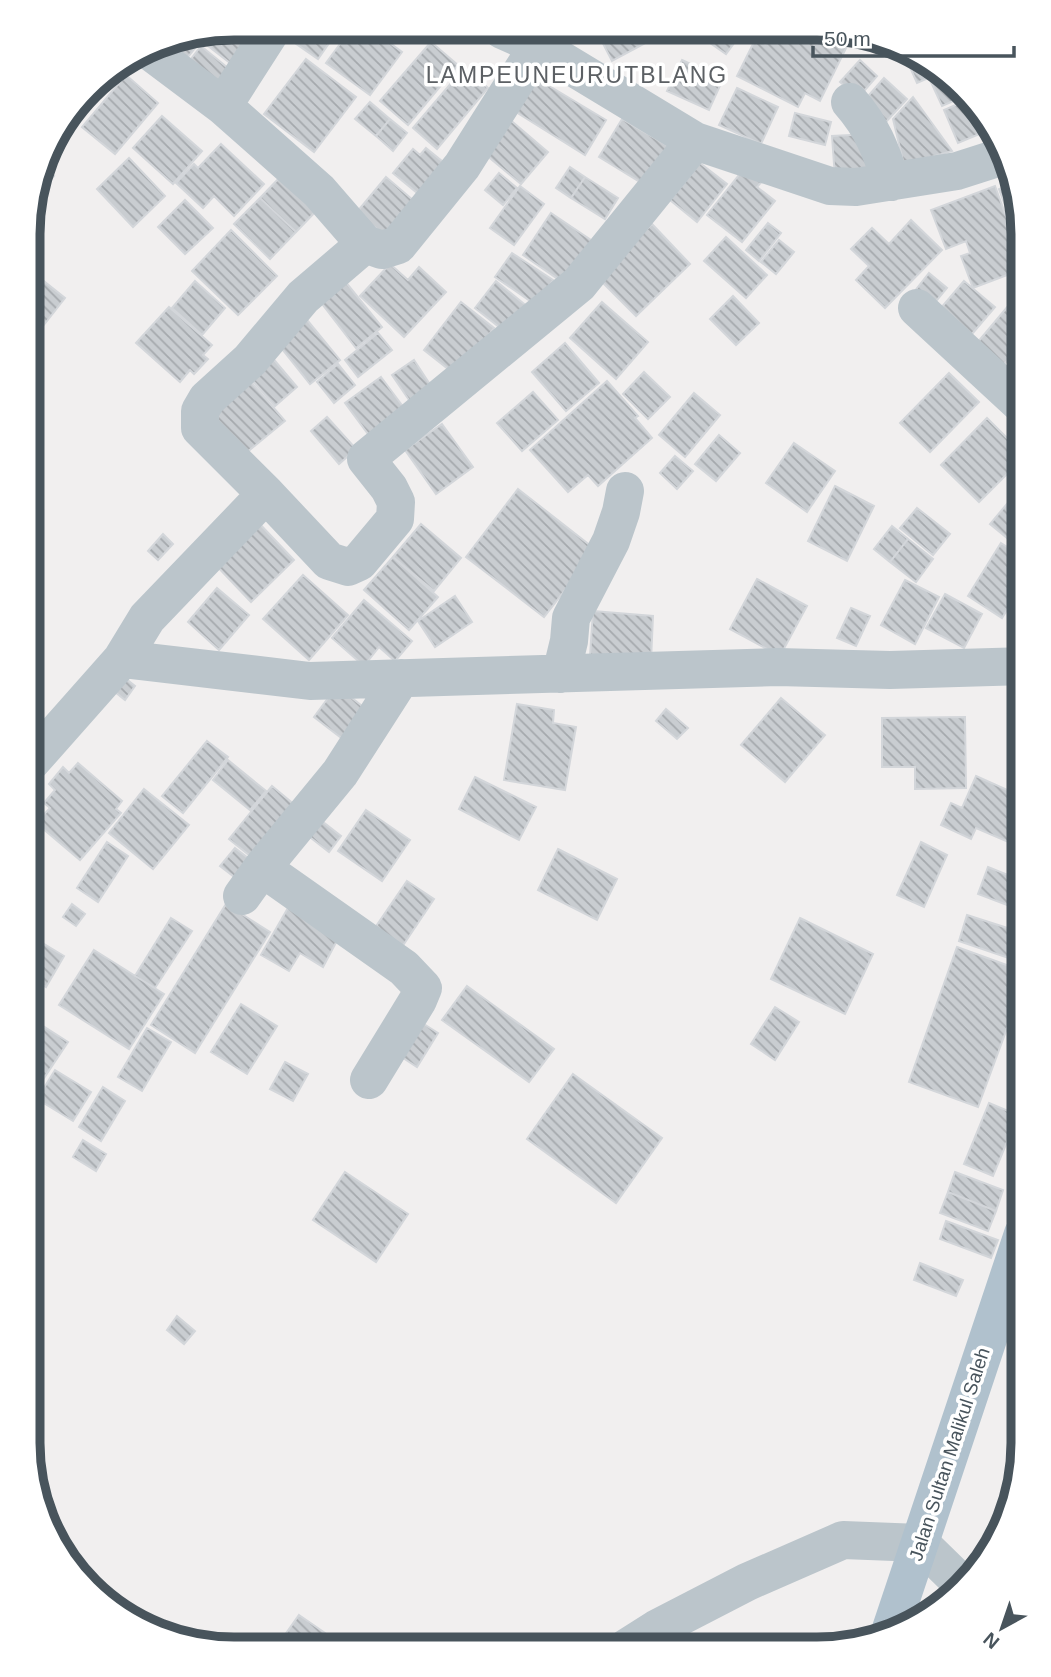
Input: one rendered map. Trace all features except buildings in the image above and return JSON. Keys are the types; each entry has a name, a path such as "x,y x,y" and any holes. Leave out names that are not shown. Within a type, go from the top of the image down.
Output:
{"main road":[{"name":"Jalan Sultan Malikul Saleh","path":"894,1621 1010,1273"}],"street":[{"path":"157,56 223,106 318,191 365,244 382,250 398,245 462,166 541,40"},
{"path":"547,40 695,141 830,186 856,187 957,172 995,159"},
{"path":"223,106 265,41"},
{"path":"850,102 867,121 891,182"},
{"path":"365,244 303,297 250,359 207,399 200,411 200,428 329,561 348,568 359,562 396,519 396,502 389,488 366,459 579,284 695,141"},
{"path":"917,308 1011,395"},
{"path":"561,674 572,618 611,541 625,491"},
{"path":"40,752 122,659 148,618 266,494"},
{"path":"122,659 310,681 778,667 890,670 1011,666"},
{"path":"369,1080 423,988 404,968 252,882 340,773 401,678"},
{"path":"643,1637 747,1582 843,1540 920,1543 956,1578"}],"district":[{"name":"LAMPEUNEURUTBLANG","path":"577,75"}]}
